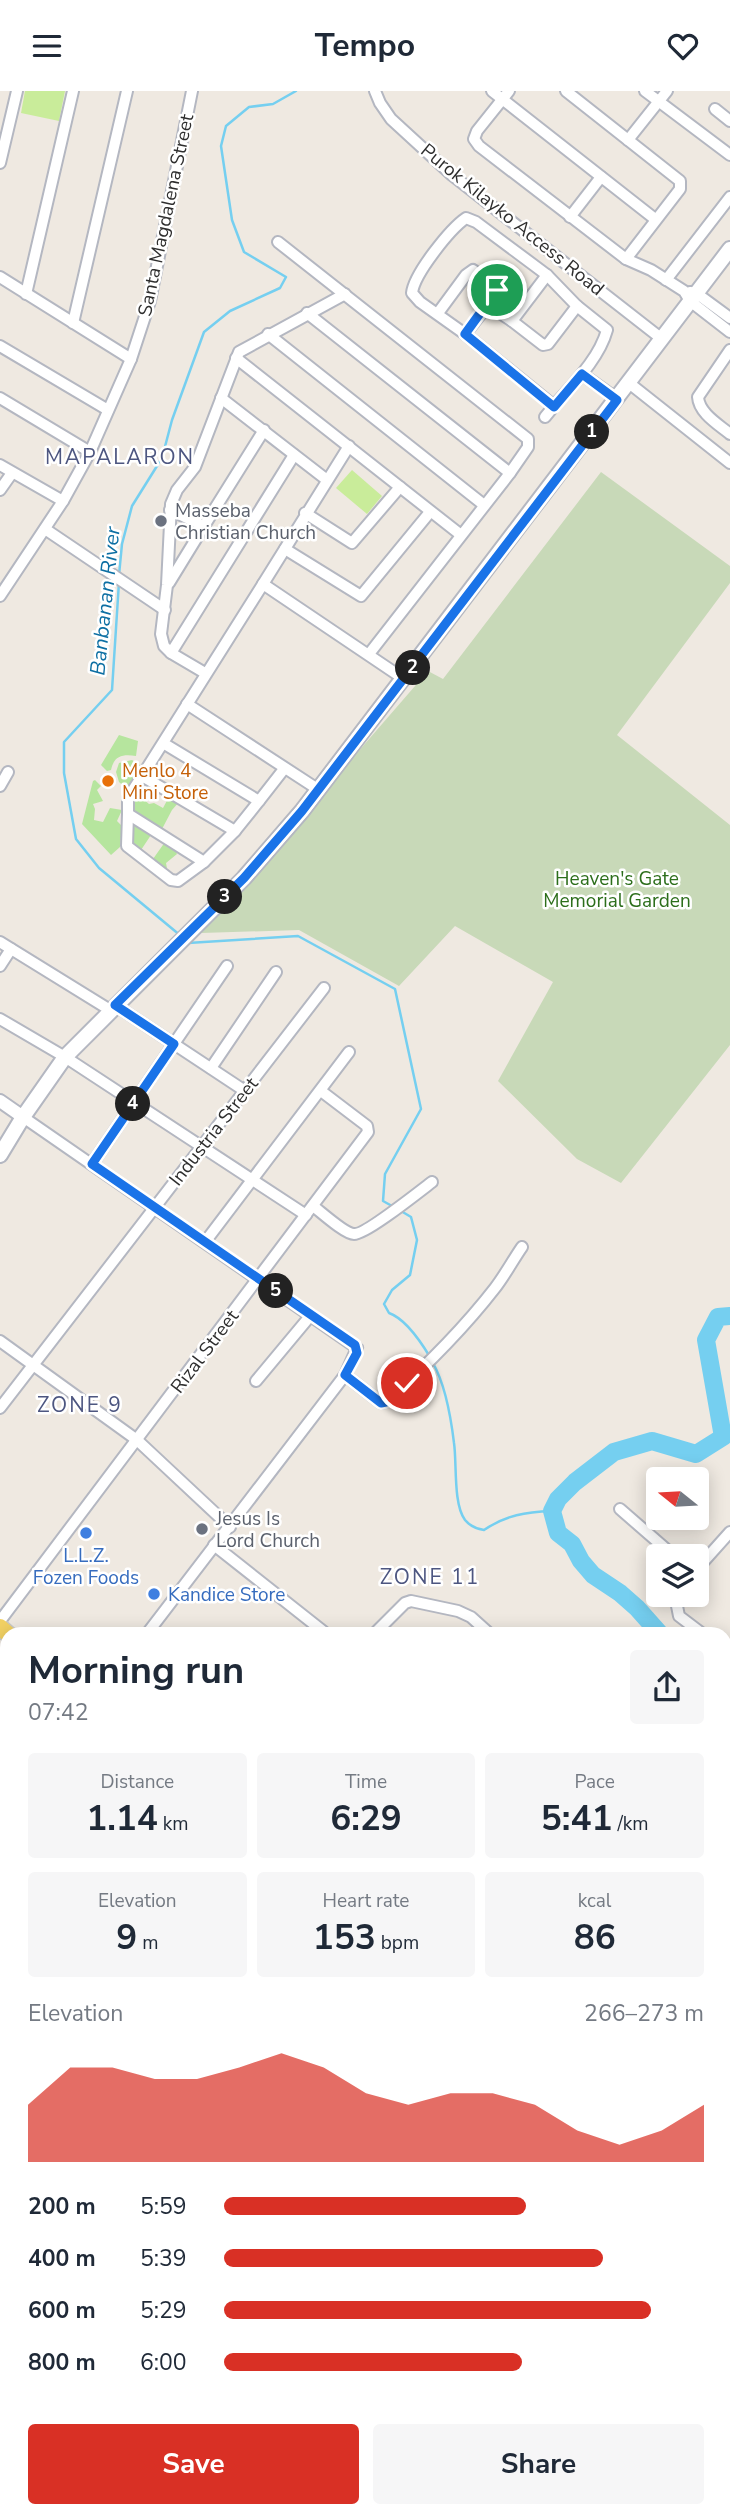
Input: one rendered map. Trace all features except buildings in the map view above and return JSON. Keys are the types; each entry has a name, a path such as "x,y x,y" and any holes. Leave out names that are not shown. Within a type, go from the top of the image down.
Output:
{"main road":[{"path":"0,1155 65,1057 244,878 319,790 617,400 662,339 690,295 730,250"}],"street":[{"path":"0,163 17,91"},
{"path":"26,295 73,91"},
{"path":"73,323 127,91"},
{"name":"Santa Magdalena Street","path":"0,596 63,502 90,452 131,359 150,301 192,91"},
{"name":"Purok Kilayko Access Road","path":"375,91 391,119 452,175 662,339"},
{"path":"492,91 505,95 655,219"},
{"path":"566,91 680,181 680,189 626,259"},
{"path":"645,91 730,155"},
{"path":"628,140 667,91"},
{"path":"505,95 477,131 474,139 486,153 626,259 666,279 730,318"},
{"path":"715,109 730,121"},
{"path":"570,217 601,177"},
{"path":"666,279 730,197"},
{"path":"545,418 582,374 603,342 607,330 577,306 547,275 476,222 466,218 449,236 413,285 412,293 554,407"},
{"path":"278,242 528,439 528,447 510,473 369,654"},
{"path":"438,313 466,275 473,270 494,285 497,290 465,334"},
{"path":"512,321 547,275"},
{"path":"0,277 131,359"},
{"path":"205,673 171,653 162,641 170,510 177,490 195,467 239,352 247,345 345,294"},
{"path":"690,295 730,333"},
{"path":"488,305 543,345 548,344 577,306"},
{"path":"307,313 510,473"},
{"path":"268,334 484,505"},
{"path":"0,346 108,410"},
{"path":"730,350 698,397 704,412 730,434"},
{"path":"236,358 461,535"},
{"path":"582,374 617,400"},
{"path":"629,383 730,463"},
{"path":"0,398 90,452"},
{"path":"221,398 327,480"},
{"path":"167,586 264,430"},
{"path":"284,769 235,831 204,862 178,881 171,880 127,846 128,798 349,446"},
{"path":"171,653 294,455"},
{"path":"0,465 63,502"},
{"path":"0,490 12,473"},
{"path":"305,513 352,543 400,487"},
{"path":"170,510 204,526"},
{"path":"285,549 361,596 430,512"},
{"path":"45,529 164,610"},
{"path":"263,584 404,679"},
{"path":"187,704 319,790"},
{"path":"163,743 259,801"},
{"path":"0,786 8,772"},
{"path":"142,776 235,831"},
{"path":"128,814 204,862"},
{"path":"0,942 174,1044 244,1091"},
{"path":"0,966 10,949"},
{"path":"92,1164 227,966"},
{"path":"211,1068 276,972"},
{"name":"Industria Street","path":"0,1408 324,988"},
{"path":"0,1019 65,1057 253,1180 354,1234 372,1226 432,1182"},
{"path":"205,1242 349,1052"},
{"name":"Rizal Street","path":"0,1621 369,1129 321,1091"},
{"path":"0,1101 357,1348 345,1375 152,1627"},
{"path":"345,1375 384,1403 434,1357 494,1289 522,1247"},
{"path":"256,1381 311,1315"},
{"path":"0,1341 137,1440 230,1527"},
{"path":"620,1509 660,1544"},
{"path":"709,1555 730,1532"},
{"path":"214,1545 318,1627"},
{"path":"381,1627 405,1603 411,1601 458,1611 487,1627"},
{"path":"677,1607 679,1616 693,1627"}],"green space":[{"path":"25,91 65,91 59,121 21,113"},
{"path":"352,470 382,496 367,514 336,488"},
{"name":"Heaven's Gate Memorial Garden","path":"601,472 730,566 730,583 617,735 730,825 730,1045 621,1183 577,1159 498,1081 553,982 455,926 399,986 299,930 201,933 428,671 443,679"},
{"path":"119,735 138,741 136,756 119,757 111,770 107,771 101,765"},
{"path":"132,760 143,767 127,789 119,782 116,772 119,763"},
{"path":"95,780 101,786 97,790 103,801 93,804 94,820 103,822 110,808 122,810 117,821 122,826 120,847 111,855 82,824"},
{"path":"170,795 179,802 162,829 156,830 130,813 134,797 137,802 141,797 149,804 154,803 163,808"},
{"path":"133,820 165,839 162,842 151,835 141,850 153,859 165,842 173,846 177,854 166,863 168,874 128,845"}],"waterway":[{"name":"Banbanan River","path":"119,575 122,544 132,506 162,458 172,420 204,332 230,311 280,288 286,277 244,252 232,220 221,146 226,126 249,107 273,104 296,91"},
{"name":"Banbanan River","path":"119,582 112,690 64,742 64,773 76,839 99,868 181,936"},
{"name":"Banbanan River","path":"188,943 298,936 395,989 421,1109 385,1174 383,1201 392,1206"},
{"name":"Banbanan River","path":"401,1211 411,1217 417,1240 410,1275 392,1290 384,1304 389,1313 401,1320 412,1332 430,1357"},
{"path":"654,1627 620,1593 593,1575 572,1544 558,1533 552,1511 558,1499 575,1482 614,1452 652,1441 696,1454 723,1437 706,1340 718,1317 730,1316"},
{"name":"Banbanan River","path":"433,1363 445,1392 455,1451 457,1494 465,1520 484,1530 516,1515 552,1511"}],"place":[{"name":"Masseba Christian Church","path":"161,521"},
{"name":"Menlo 4 Mini Store","path":"108,781"},
{"name":"Jesus Is Lord Church","path":"202,1529"},
{"name":"L.L.Z. Fozen Foods","path":"86,1533"},
{"name":"Kandice Store","path":"154,1594"}],"district":[{"name":"MAPALARON","path":"120,457"},
{"name":"ZONE 9","path":"80,1405"},
{"name":"ZONE 11","path":"430,1577"}],"route":[{"path":"407,1383 386,1402 381,1403 345,1375 357,1353 355,1345 92,1164 174,1044 115,1005 244,878 302,811 617,400 582,374 554,407 465,334 496,295 497,290"}]}
